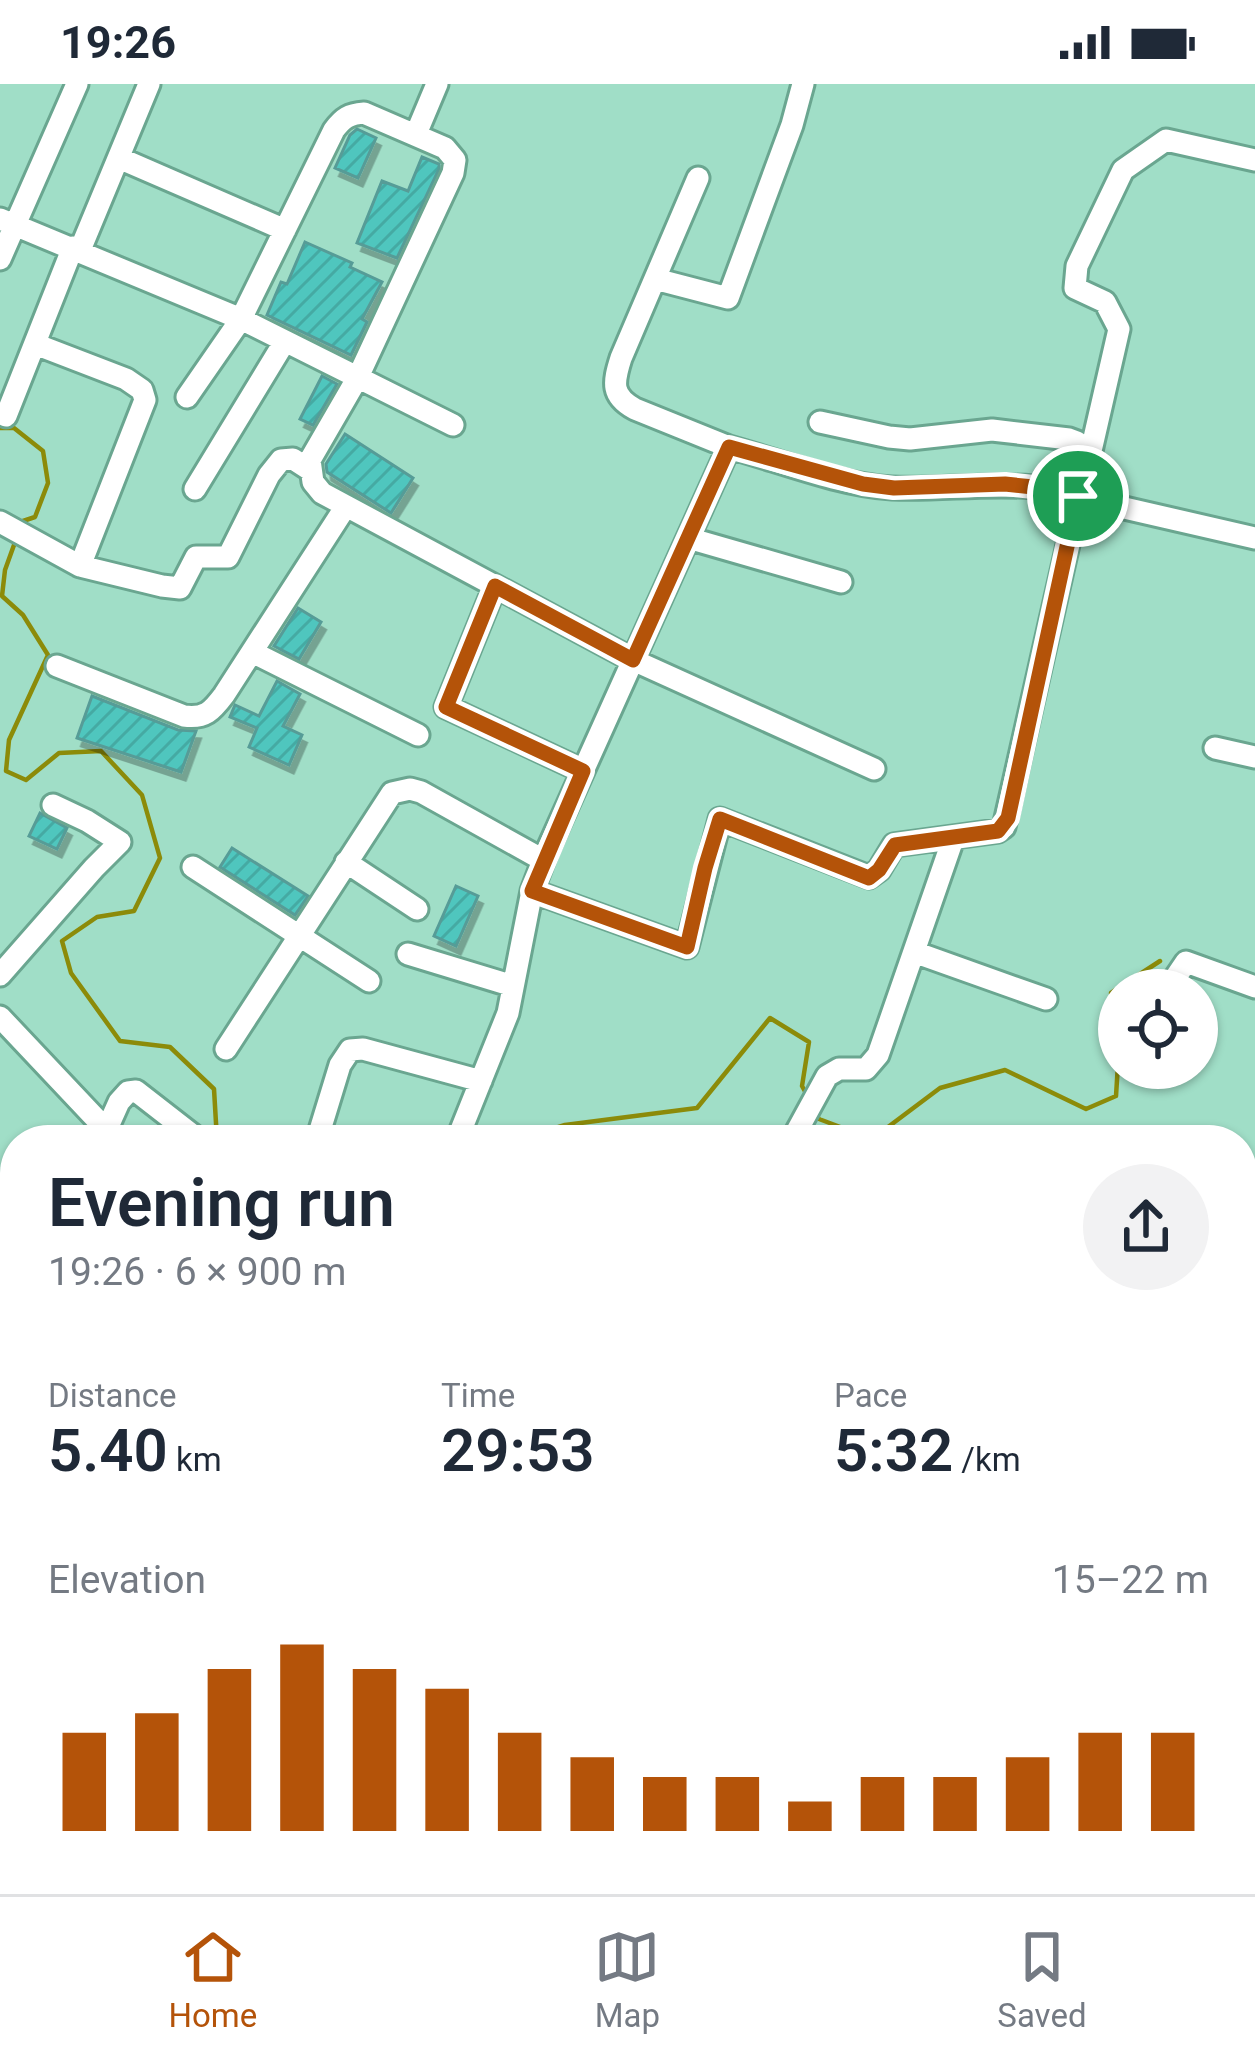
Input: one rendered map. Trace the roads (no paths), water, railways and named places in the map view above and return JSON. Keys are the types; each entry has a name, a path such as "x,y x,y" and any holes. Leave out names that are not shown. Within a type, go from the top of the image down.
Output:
{"street":[{"path":"0,259 7,222 77,84"},
{"path":"6,416 149,84"},
{"path":"416,134 437,84"},
{"path":"655,279 728,298 792,124 802,84"},
{"path":"187,397 241,320 342,119 364,113 445,148 455,160 454,173 358,376 310,460 313,482 322,493 633,660 874,769"},
{"path":"1091,451 1119,329 1105,302 1075,288 1077,266 1124,170 1166,140 1255,160"},
{"path":"118,158 285,230"},
{"path":"698,178 621,358 618,396 635,410 729,447 863,484 1033,487 1255,538"},
{"path":"7,222 241,320 453,425"},
{"path":"195,489 285,341"},
{"path":"35,344 126,379 142,390 145,400 80,566"},
{"path":"532,891 687,947 720,819 869,878 895,845 998,831 1008,818 1085,451 1069,440 992,430 910,439 820,422"},
{"path":"463,1125 508,1013 532,891 544,860 729,447"},
{"path":"0,549 3,524 80,566 180,588 196,557 228,557 281,460 293,459 310,470"},
{"path":"57,666 184,716 207,715 346,506"},
{"path":"688,538 841,582"},
{"path":"495,586 446,707 583,771"},
{"path":"252,652 418,735"},
{"path":"1215,748 1255,757"},
{"path":"226,1049 392,793 410,789 544,860"},
{"path":"0,975 120,842 53,805"},
{"path":"800,1125 833,1071 866,1069 875,1061 953,839"},
{"path":"346,862 417,909"},
{"path":"193,867 370,981"},
{"path":"914,952 1046,998"},
{"path":"408,954 513,986"},
{"path":"1218,974 1255,987"},
{"path":"0,1017 97,1125"},
{"path":"322,1125 340,1065 350,1050 363,1049 482,1081"},
{"path":"112,1125 119,1102 136,1091 180,1125"}],"waterway":[{"path":"0,428 14,428 43,451 48,483 35,517 23,521"},
{"path":"14,545 2,596 23,615 48,655 9,740 6,771 26,780 59,753 101,751 142,795 160,858 134,911 97,917 62,941 71,973 120,1041 170,1047 214,1089 216,1125"},
{"path":"1148,969 1160,961"},
{"path":"565,1125 697,1108 770,1018 809,1042 802,1086 807,1095"},
{"path":"891,1125 940,1088 1005,1070 1086,1109 1116,1096 1116,1089"},
{"path":"814,1111 819,1119 835,1125"}]}
